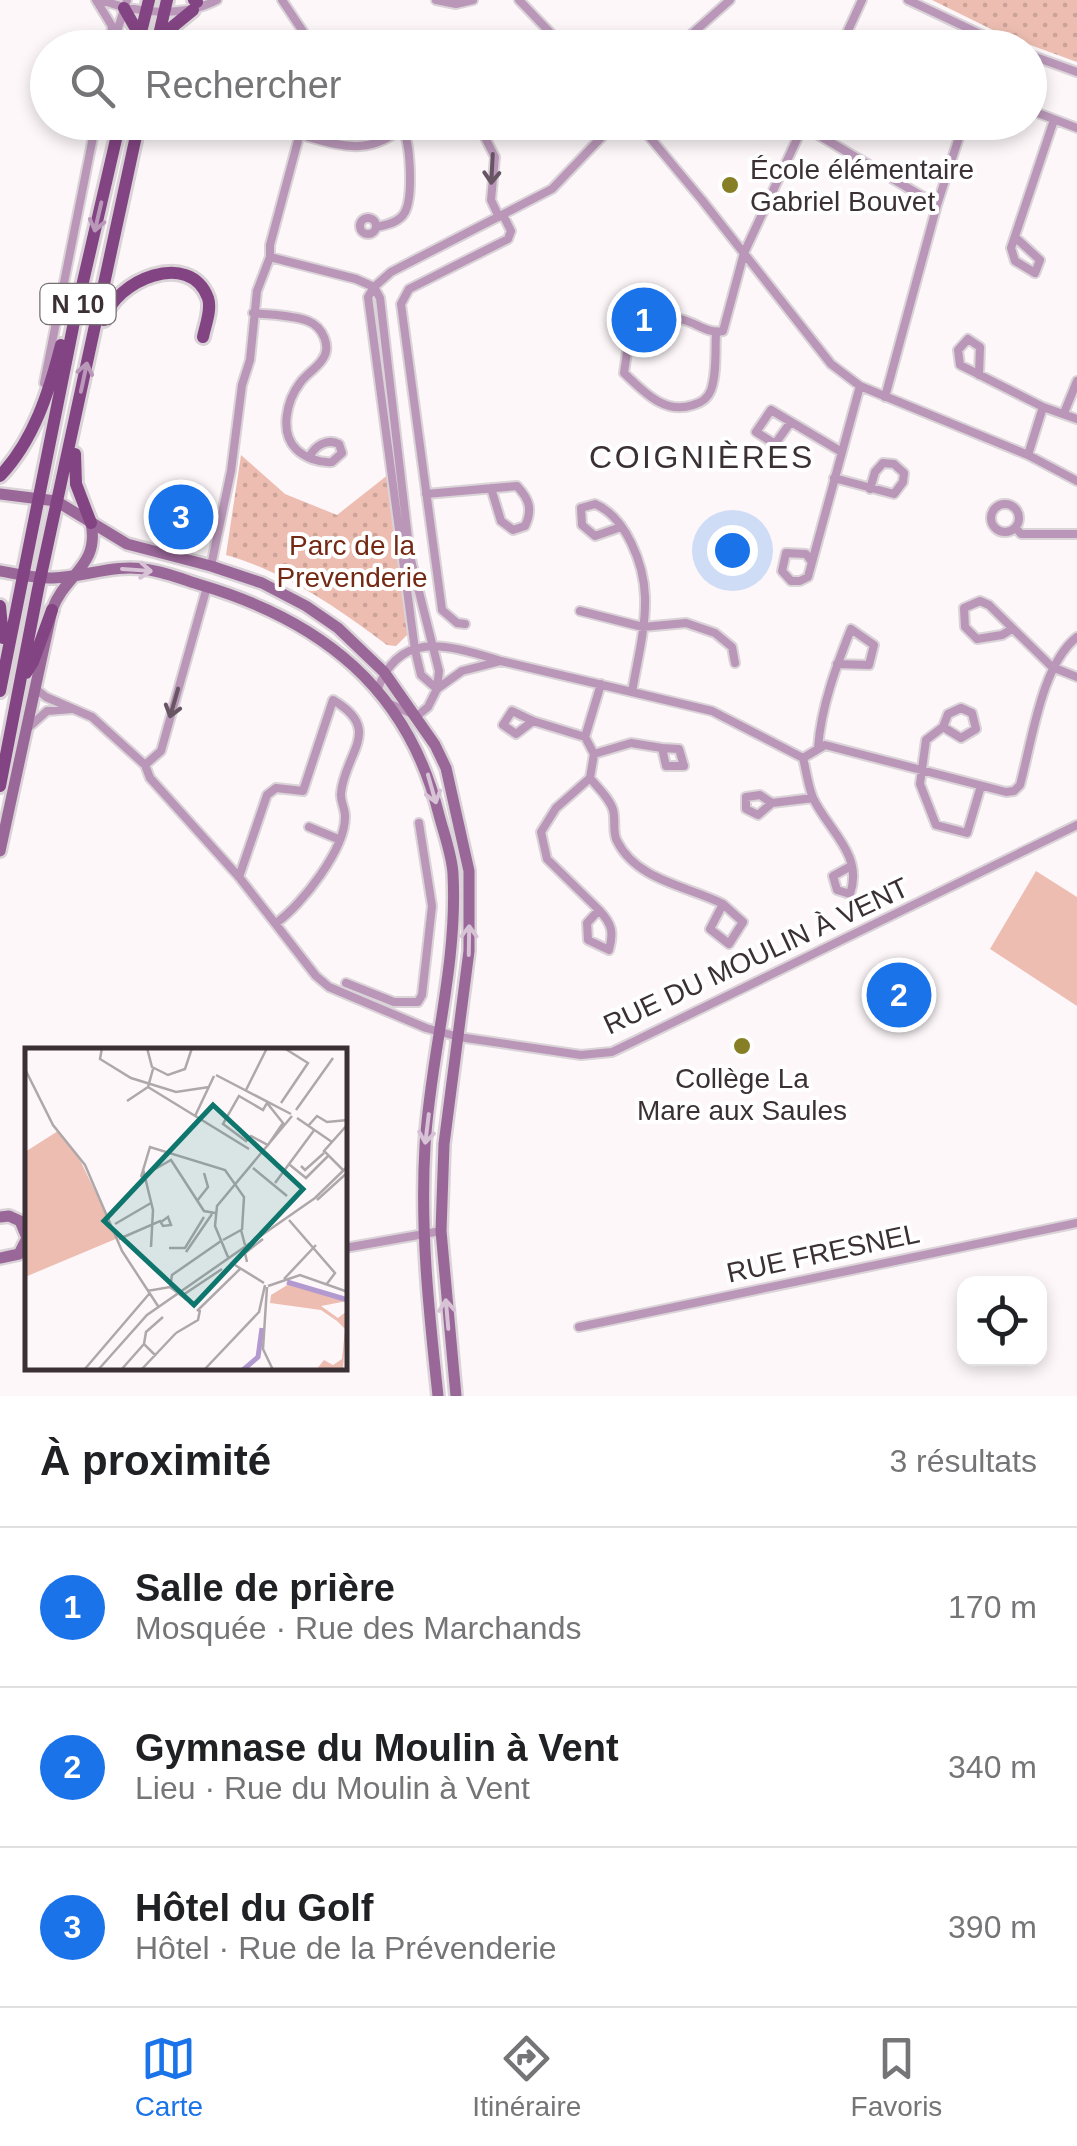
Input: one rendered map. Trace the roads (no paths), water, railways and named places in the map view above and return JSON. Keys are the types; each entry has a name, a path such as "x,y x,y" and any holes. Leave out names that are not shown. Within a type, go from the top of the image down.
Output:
{"main road":[{"path":"165,30 199,3"},
{"path":"126,4 140,30"},
{"path":"151,30 156,4"},
{"name":"N 10","path":"0,691 1,663 116,140"},
{"name":"N 10","path":"0,786 56,501 135,140"},
{"path":"95,329 111,302 126,287 166,274 191,278 208,297 203,338"},
{"path":"0,476 33,425 52,382 68,321 76,312"},
{"path":"74,426 79,434 74,465 76,484 91,523"},
{"path":"0,606 4,634 1,663"},
{"path":"21,679 33,662 52,610"}],"street":[{"path":"98,0 126,4 199,3"},
{"path":"98,0 112,30"},
{"path":"282,0 302,30"},
{"path":"436,0 456,4 473,0"},
{"path":"519,0 548,30"},
{"path":"696,30 730,0"},
{"path":"848,30 862,0"},
{"path":"908,0 965,30"},
{"path":"117,30 126,4"},
{"path":"1047,61 1077,72"},
{"path":"1047,117 1077,128"},
{"path":"1016,238 1040,260 1035,273 1015,261 1011,248 1054,120"},
{"path":"33,425 92,140"},
{"path":"211,566 232,471 242,385 250,360 253,313 299,140"},
{"path":"323,140 360,148 383,140"},
{"path":"376,227 397,220 406,210 408,140"},
{"path":"465,624 457,623 442,610 401,304 409,289 508,239 511,231 490,200 495,156 487,140"},
{"path":"437,689 421,675 415,650 368,297 391,272 552,189 599,140"},
{"path":"651,140 831,364 860,386 1028,455 1077,481"},
{"path":"716,333 711,389 696,404 681,408 664,405 649,397 624,373 629,338 670,318 723,332 744,253 797,140"},
{"path":"830,140 937,206"},
{"path":"885,397 958,140"},
{"path":"270,257 356,279 374,287 380,298 409,545 439,671 437,689 428,707 417,716"},
{"path":"253,313 308,321 325,340 326,355 294,391 287,416 292,442 300,453 310,456"},
{"path":"387,357 408,356"},
{"path":"979,375 1077,419"},
{"path":"1064,413 1077,382"},
{"path":"811,560 806,554 786,554 782,571 791,581 800,582 808,577 860,386"},
{"path":"1028,455 1043,407"},
{"path":"790,423 775,444 756,432 771,410 840,451"},
{"path":"834,478 870,490 894,494 904,473 894,464 882,464 875,472 870,490"},
{"path":"426,494 491,488 516,486 528,498 530,515 526,526 513,530 501,522 491,488"},
{"path":"0,494 56,501 126,544 262,583 306,606 338,628 384,672 417,716 446,768 470,870 469,951 444,1144 441,1231 456,1396"},
{"path":"621,527 594,536 582,525 582,508 595,504 609,510 621,527 632,544 645,594 632,692"},
{"path":"0,851 52,610 60,592 89,558 93,548 91,523"},
{"path":"1016,528 1021,534 1077,534"},
{"path":"409,545 433,543"},
{"path":"0,571 41,577 130,568 151,570 264,606 330,644 377,691 430,778 454,872 450,948 425,1143 422,1232 438,1396"},
{"path":"145,765 161,751 207,587"},
{"path":"1012,630 977,639 965,627 964,608 980,600 1052,667 1077,677"},
{"path":"580,611 594,618 643,628 686,624 715,633 732,646 736,663"},
{"path":"818,748 837,664 851,629 874,645 868,665 837,664"},
{"path":"804,758 825,746 980,786 1014,791 1020,785 1052,667 1062,648 1077,638"},
{"path":"377,691 394,658 430,645 444,645 712,711 804,758"},
{"path":"437,689 462,671 501,660"},
{"path":"599,910 588,923 588,940 610,950 614,934 608,920 599,910 548,859 540,832 556,808 590,778 594,754 586,737 601,684"},
{"name":"RUE DU MOULIN À VENT","path":"36,689 100,723 145,765 150,778 239,877 316,976 329,987 439,1032 572,1054 612,1052 1077,825"},
{"path":"239,877 267,795 276,788 303,791 333,700 352,712 359,728 340,794 346,818 332,859 290,914 276,923"},
{"path":"387,703 417,716"},
{"path":"943,727 961,738 976,729 972,713 961,708 948,714 943,727 926,740 920,784 936,826 967,833 980,786"},
{"path":"28,728 47,711 76,709"},
{"path":"533,722 586,737"},
{"path":"594,754 631,744 662,748"},
{"path":"804,758 813,798 841,836 851,866"},
{"path":"590,778 613,808 616,840 633,862 659,880 698,891 723,904 742,922 729,944 710,929 723,904"},
{"path":"772,804 813,798"},
{"path":"346,983 394,1002 418,1002 422,995 432,906 419,822"},
{"path":"309,827 338,839"},
{"path":"389,1012 394,1002"},
{"path":"0,1217 20,1221 25,1232"},
{"name":"RUE FRESNEL","path":"578,1327 1077,1223"},
{"path":"348,1247 441,1231"},
{"path":"0,1258 19,1254 25,1243"}],"place":[{"name":"École élémentaire Gabriel Bouvet","path":"730,185"},
{"name":"Salle de prière","path":"644,320"},
{"name":"Hôtel du Golf","path":"181,517"},
{"name":"Gymnase du Moulin à Vent","path":"899,995"},
{"name":"Collège La Mare aux Saules","path":"742,1046"}],"district":[{"name":"COIGNIÈRES","path":"702,457"}],"park label":[{"name":"Parc de la Prevenderie","path":"352,561"}]}
